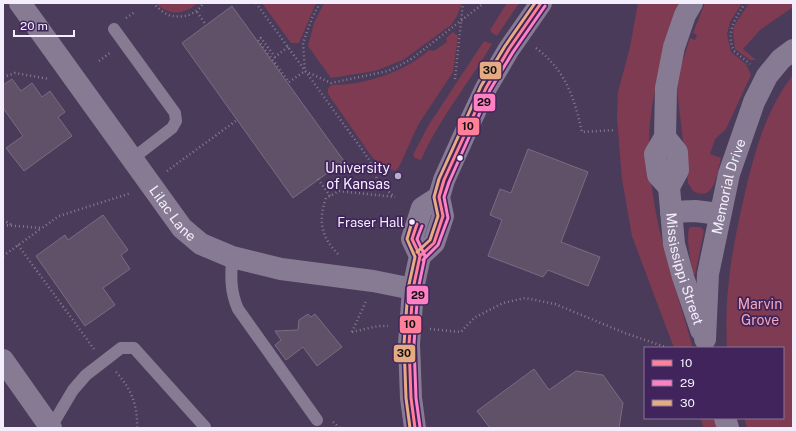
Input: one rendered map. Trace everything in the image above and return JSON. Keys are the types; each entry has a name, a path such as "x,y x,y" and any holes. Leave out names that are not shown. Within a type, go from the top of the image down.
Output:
{"street":[{"name":"Lilac Lane","path":"20,3 182,228 201,244 232,257 281,269 373,281 413,289"},
{"path":"414,428 411,398 409,344 413,289 420,256 434,243 444,216 438,197 444,180 486,88 509,49 541,3"},
{"name":"Mississippi Street","path":"692,3 685,15 674,47 666,88 665,137 655,154 658,175 669,187 674,244 682,277 706,344"},
{"name":"Memorial Drive","path":"706,344 708,274 729,174 754,102 768,76 781,60 793,50"},
{"path":"671,212 695,211 720,214"},
{"path":"3,360 51,428"}],"lane":[{"path":"118,25 174,114 176,121 172,128 132,159"},
{"path":"232,257 230,285 232,295 238,309 316,420"},
{"path":"51,428 73,390 86,375 121,348 134,348 205,427"}],"path":[{"path":"153,3 169,15 182,16 197,12 203,3"},
{"path":"256,3 370,161 378,184 395,197 339,191 326,198 321,211 321,226 331,247 341,258"},
{"path":"305,71 303,43 312,18 320,3"},
{"path":"455,79 463,3"},
{"path":"305,71 331,83 388,71 410,60 484,3"},
{"path":"745,3 732,23 730,34 734,51 745,61"},
{"path":"118,25 135,12"},
{"path":"197,12 206,25"},
{"path":"288,47 275,57 261,38 258,40 289,83 305,71"},
{"path":"536,48 551,60 565,81 575,104 582,132 615,130"},
{"path":"99,61 112,52"},
{"path":"3,77 15,73 52,80"},
{"path":"3,256 59,216 151,185 237,120"},
{"path":"318,179 330,196"},
{"path":"3,220 13,226"},
{"path":"3,225 42,228"},
{"path":"18,245 108,368 115,371 129,389 136,408 137,428"},
{"path":"367,298 352,332 378,326 388,326"},
{"path":"428,328 461,332 474,318 503,303 525,298 555,304 625,333 665,347"}],"green space":[{"path":"156,3 197,3 182,12 171,12"},
{"path":"262,3 316,3 299,43 291,43"},
{"path":"324,3 462,3 457,16 451,25 403,60 375,71 331,78 308,46 314,23"},
{"path":"507,3 519,3 497,36 490,30"},
{"path":"638,3 679,3 670,30 651,112 649,145 650,171 653,197 664,248 693,347 674,347 632,236 622,179 617,118 618,92 630,47"},
{"path":"705,3 742,3 730,22 727,34 731,52 746,64 751,75 726,129 715,139 710,154 721,158 714,185 706,193 700,194 693,191 688,183 677,90 680,70 690,38 695,40 697,35 693,33"},
{"path":"749,3 793,3 793,7 760,30 743,49 756,60 750,60 735,49 733,33 734,26"},
{"path":"453,32 458,36 453,72 418,125 399,167 395,171 379,164 372,157 328,94 328,88 332,85 358,83 371,80 396,71 419,58 429,50 434,51 447,42 446,38"},
{"path":"484,41 492,44 436,130 421,160 415,158 413,155 428,126"},
{"name":"Marvin Grove","path":"792,76 793,428 747,428 744,419 784,419 784,347 727,347 726,328 730,272 748,181 756,149 768,119"},
{"path":"690,227 701,227 704,231 695,275 693,275 689,250 688,236"},
{"path":"700,419 714,419 718,428 704,428"}],"building":[{"name":"Fraser Hall","path":"232,6 344,161 293,198 182,43"},
{"path":"12,79 21,91 32,83 42,97 50,91 65,112 58,117 72,136 24,171 6,148 23,136 3,108 3,85"},
{"path":"528,149 588,172 561,242 600,257 588,286 548,270 543,277 488,256 502,220 490,215 500,189 511,193"},
{"path":"103,215 128,250 121,255 130,269 103,288 115,305 85,326 36,256 65,235 68,240"},
{"path":"308,314 311,317 315,314 342,347 317,366 303,347 286,360 275,345 281,340 275,331 298,330 299,320"},
{"path":"534,369 549,390 576,371 603,375 623,403 619,428 490,428 477,411"}],"transit line":[{"name":"30","path":"417,252 430,240 438,216 434,197 439,179 481,86 505,46 535,3"},
{"name":"10","path":"420,256 434,243 443,216 439,197 444,180 486,88 509,49 541,3"},
{"name":"29","path":"423,260 438,245 448,218 444,197 449,182 490,90 513,52 545,6"},
{"name":"30","path":"410,428 406,398 404,344 408,289 415,257 407,239 412,222"},
{"name":"10","path":"415,428 411,398 409,344 413,289 420,256 412,239 417,224"},
{"name":"29","path":"420,427 416,398 414,344 418,290 425,256 417,239 422,226"}],"place":[{"name":"University of Kansas","path":"398,176"},
{"name":"Fraser Hall","path":"412,222"}]}
